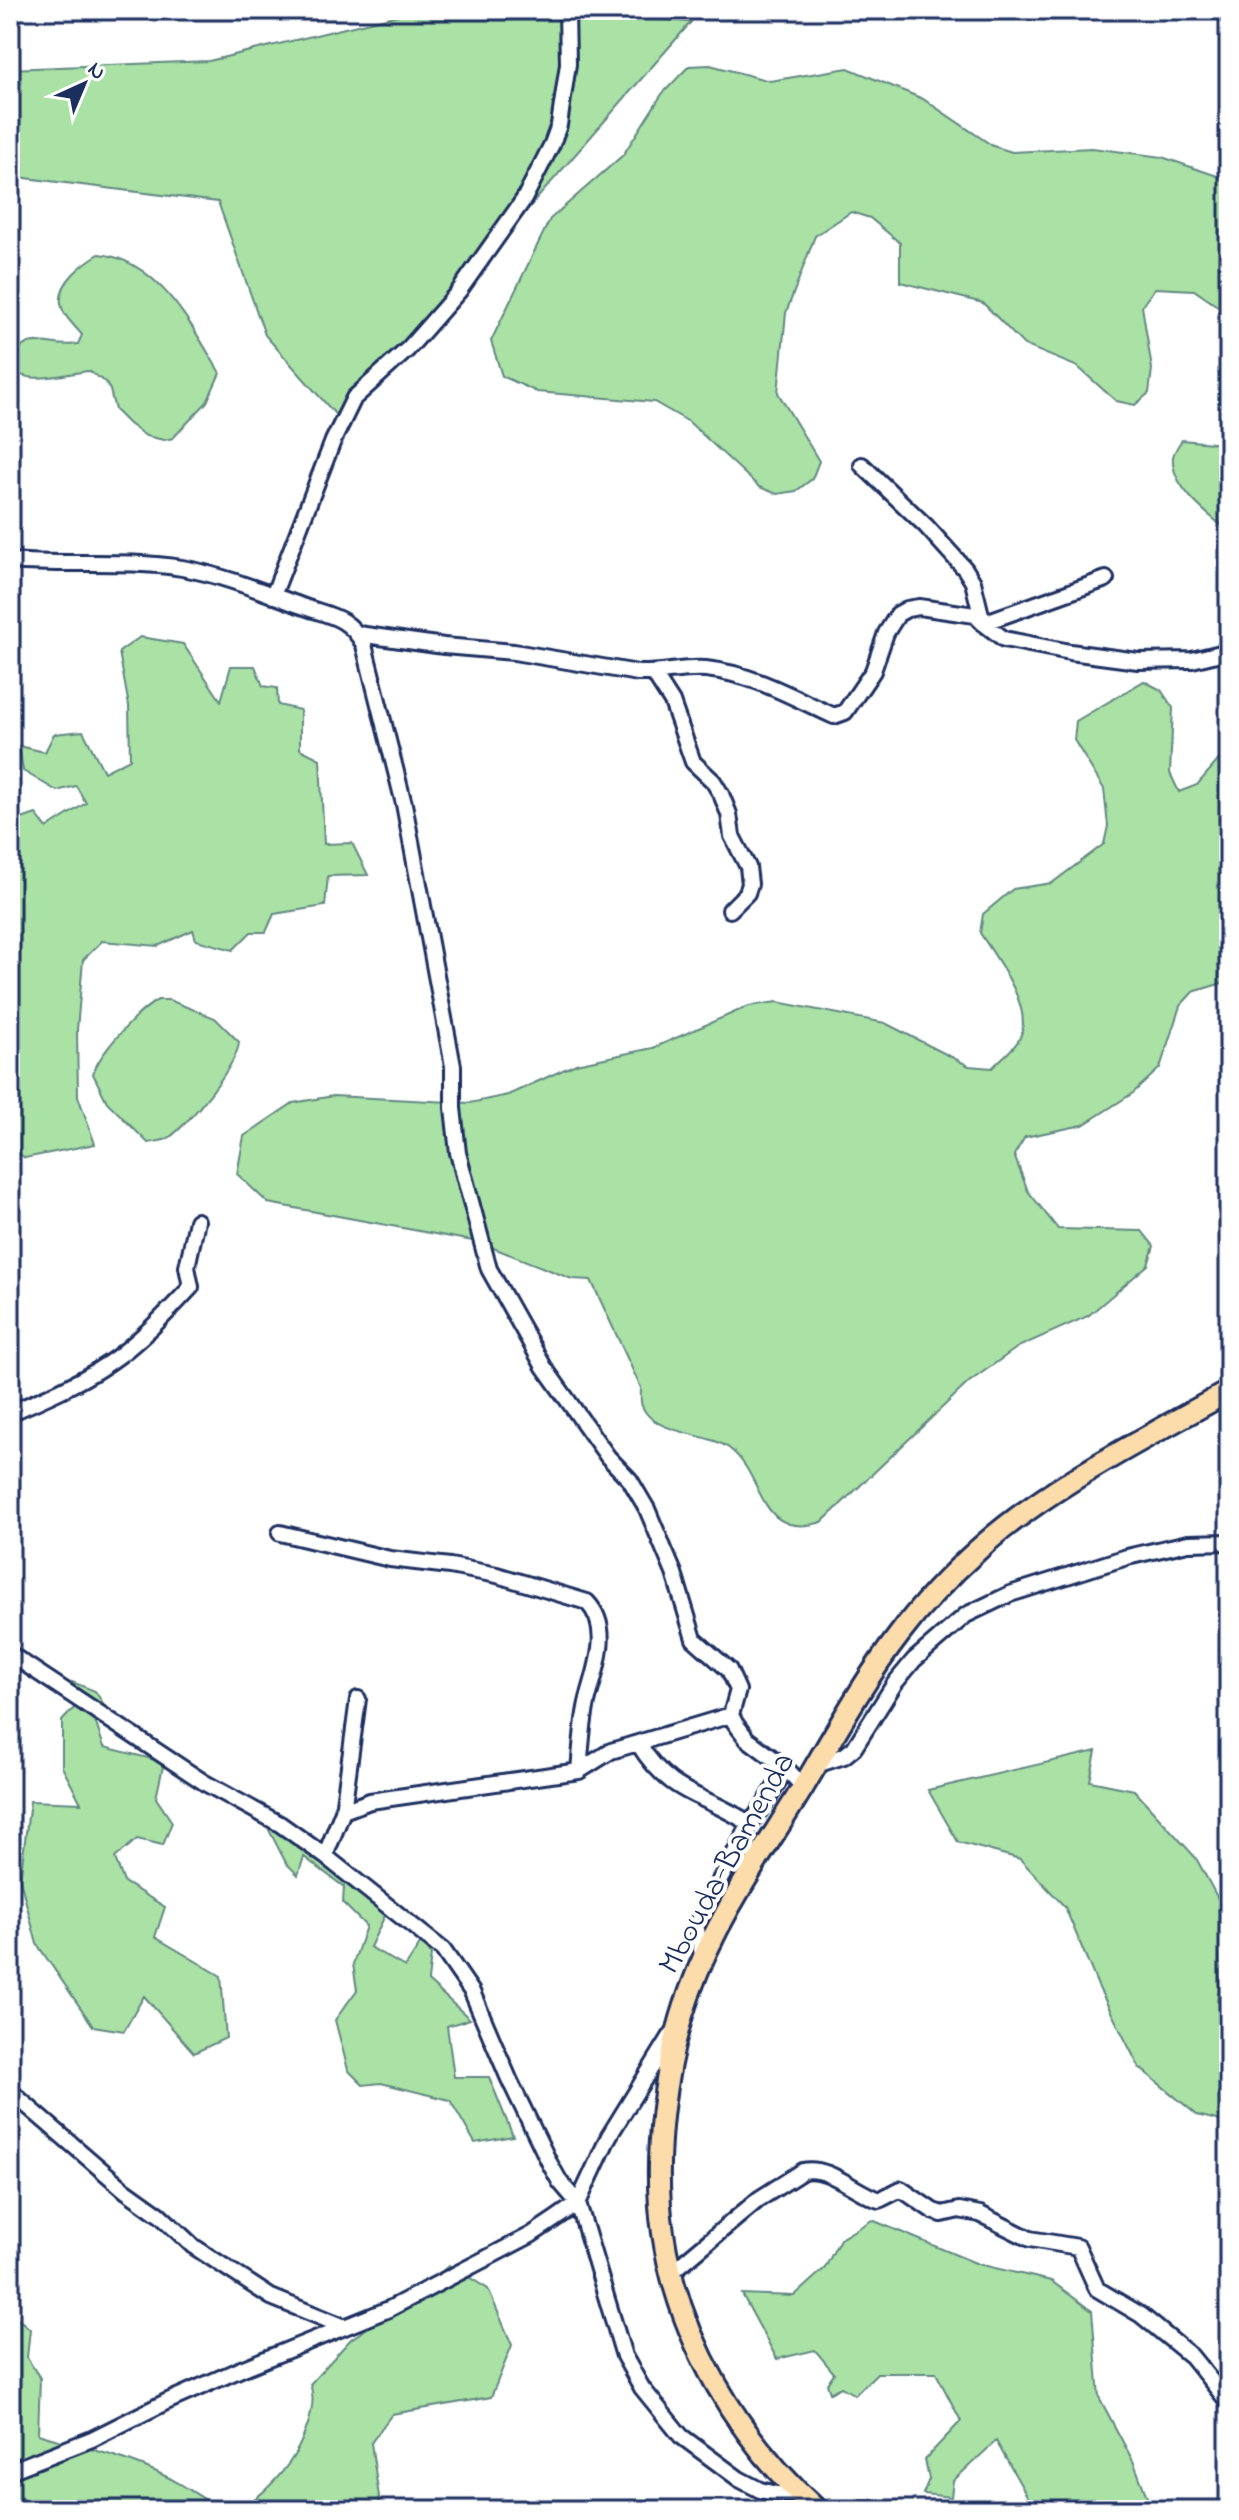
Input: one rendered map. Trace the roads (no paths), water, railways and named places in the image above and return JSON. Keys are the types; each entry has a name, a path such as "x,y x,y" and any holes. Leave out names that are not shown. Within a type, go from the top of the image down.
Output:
{"highway":[{"name":"Mbouda-Bamenda","path":"817,2510 799,2494 744,2429 696,2340 672,2272 663,2235 659,2192 663,2116 680,2020 703,1961 740,1891 898,1635 941,1586 983,1546 1037,1503 1229,1391"}],"street":[{"path":"273,596 333,441 354,398 408,349 459,291 524,199 545,158 559,125 563,100 568,64 567,10"},
{"path":"862,465 965,569 973,582 983,623"},
{"path":"10,561 56,565 126,564 202,572 340,617 358,634 364,645 404,804 453,1066 453,1108 458,1153 489,1269 544,1367 608,1457 630,1480 647,1509 674,1573 694,1639 729,1670 738,1690 731,1715 747,1739 786,1768 803,1787"},
{"path":"983,623 1106,579"},
{"path":"358,634 514,652 654,674 704,669 752,678 834,716 845,712 873,671 886,633 898,614 919,607 975,615 1004,639 1070,652 1138,661 1192,660 1229,651"},
{"path":"654,674 672,702 693,762 713,781 721,794 729,814 732,836 748,867 750,884 747,893 730,910"},
{"path":"10,1413 88,1376 119,1356 164,1316 191,1287 187,1267 197,1221"},
{"path":"280,1533 390,1559 497,1575 587,1602 593,1608 600,1641 598,1669 587,1703 579,1771"},
{"path":"816,1765 844,1756 854,1748 895,1683 914,1660 966,1615 1010,1594 1140,1553 1188,1543 1229,1542"},
{"path":"10,1654 176,1765 280,1824 430,1937 457,1968 483,2016 550,2164 578,2203 624,2356 642,2388 681,2436 739,2479 760,2490 799,2494"},
{"path":"325,1856 343,1811 358,1699"},
{"path":"343,1811 370,1801 579,1771 611,1751 731,1715"},
{"path":"638,1743 648,1760 673,1785 693,1797 731,1811 750,1824"},
{"path":"703,1961 696,1925 750,1824 786,1768"},
{"path":"10,2471 92,2439 188,2392 345,2327 441,2283 531,2235 578,2203 609,2136 680,2020"},
{"path":"10,2091 193,2246 271,2297 345,2327"},
{"path":"672,2272 759,2199 803,2171 811,2169 823,2173 879,2200 901,2189 942,2214 959,2210 980,2214 1030,2239 1078,2247 1097,2289 1141,2315 1191,2356 1229,2403"}]}
